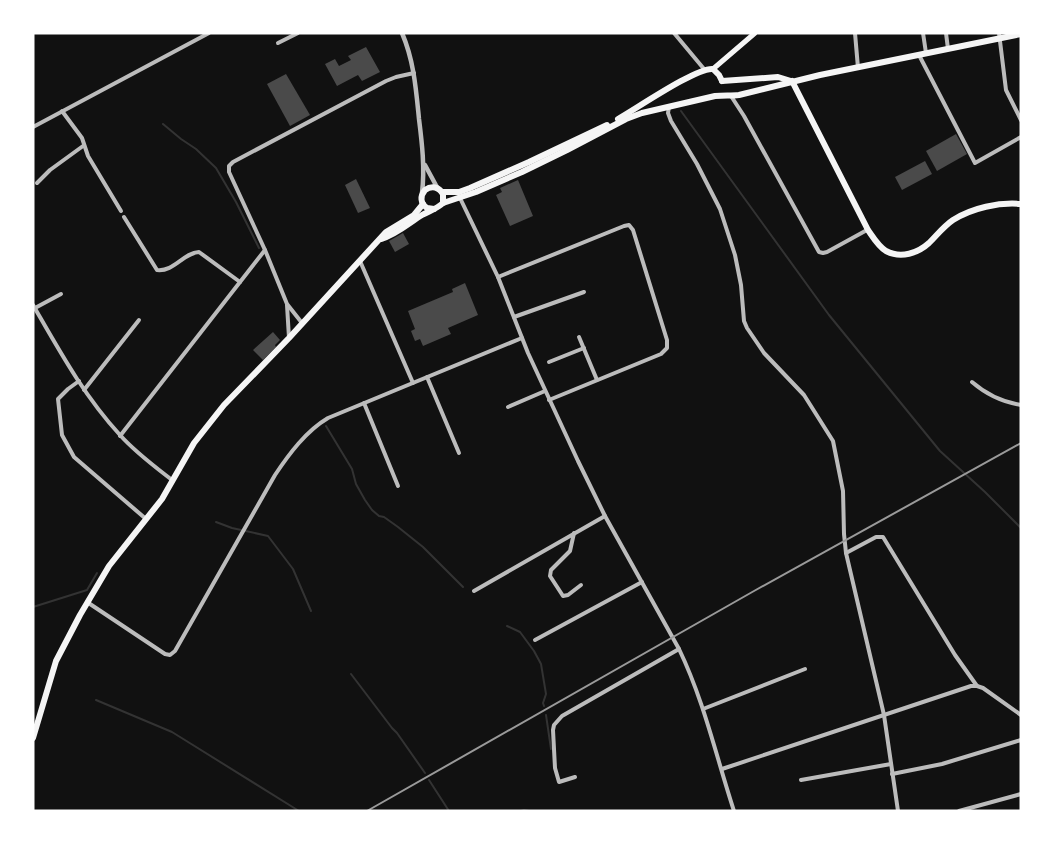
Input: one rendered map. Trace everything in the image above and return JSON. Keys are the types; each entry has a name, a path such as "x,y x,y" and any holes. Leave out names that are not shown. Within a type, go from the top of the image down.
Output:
{"main road":[{"path":"435,209 427,208 421,199 423,193 430,187 459,192 612,123 704,69 713,69 755,33"},
{"path":"442,203 460,198 522,172 642,113 1021,33"},
{"path":"713,69 722,81 721,91 716,96"},
{"path":"722,81 778,77 792,81 817,134 868,230 876,242 887,251 899,255 912,254 923,248 953,220 978,209 1021,204"},
{"path":"661,93 667,107"},
{"path":"381,239 389,237 439,207 444,199 440,190"},
{"path":"33,738 57,661 87,602 110,566 162,499 194,442 224,405 388,231 414,215 423,204"}],"street":[{"path":"33,126 209,33"},
{"path":"278,43 298,33"},
{"path":"402,33 409,50 414,73 424,163 423,193"},
{"path":"674,33 704,69"},
{"path":"855,33 858,68"},
{"path":"923,33 922,54 975,163 1021,137"},
{"path":"946,33 948,49"},
{"path":"999,36 1007,94 1021,120"},
{"path":"303,323 287,304 229,166 386,81 414,73"},
{"path":"731,96 819,252 823,253 868,230"},
{"path":"667,107 671,121 697,164 723,218 735,255 741,285 744,321 747,328 764,353 804,395 833,441 843,491 846,554 884,715 898,811"},
{"path":"62,111 82,138 88,156 121,211"},
{"path":"37,183 50,170 84,146"},
{"path":"424,163 430,177 440,190"},
{"path":"460,198 498,277 549,400 605,516 679,649 703,709 734,811"},
{"path":"124,217 157,270 165,270 191,253 199,252 240,282"},
{"path":"498,277 624,226 630,226 633,230 668,346 666,351 549,400"},
{"path":"120,436 265,250"},
{"path":"360,261 413,383"},
{"path":"514,317 584,292"},
{"path":"61,294 34,307 84,390 120,436 172,480"},
{"path":"287,304 289,338"},
{"path":"84,390 139,320"},
{"path":"579,337 597,380"},
{"path":"87,602 170,656 175,651 275,475 299,443 324,421 522,338"},
{"path":"549,362 584,348"},
{"path":"427,377 459,453"},
{"path":"79,381 58,399 62,435 74,457 147,520"},
{"path":"972,382 994,398 1009,404 1021,405"},
{"path":"508,407 545,391"},
{"path":"364,403 398,486"},
{"path":"474,591 605,516"},
{"path":"574,532 570,551 549,574 563,596 581,585"},
{"path":"846,554 876,537 883,537 955,655 977,686"},
{"path":"535,640 642,582"},
{"path":"575,777 559,782 555,768 554,725 562,716 679,649"},
{"path":"703,709 805,669"},
{"path":"722,769 971,686 983,688 1021,715"},
{"path":"892,774 942,764 1021,740"},
{"path":"801,780 891,764"},
{"path":"959,811 1021,794"}],"building":[{"path":"366,47 380,72 362,81 358,75 337,86 325,64 335,59 339,66 351,60 348,56"},
{"path":"286,74 310,115 290,126 267,84"},
{"path":"956,134 967,154 937,171 926,151"},
{"path":"925,161 932,174 902,190 895,177"},
{"path":"356,179 370,208 358,213 345,185"},
{"path":"518,180 533,216 510,226 496,195 502,192 500,188"},
{"path":"403,233 409,244 395,252 389,241"},
{"path":"465,283 478,315 448,328 451,334 423,346 420,339 415,341 411,331 415,329 408,311 453,292 452,289"},
{"path":"273,332 280,340 263,360 253,350"}],"waterway":[{"path":"681,111 829,315 940,451 1021,528"},
{"path":"163,124 196,149 216,168 259,248"},
{"path":"326,426 352,469 356,484 372,510 423,547 463,587"},
{"path":"216,522 268,536 293,569 311,611"},
{"path":"33,607 87,590 97,573"},
{"path":"507,626 520,632 541,664 546,694 544,706"},
{"path":"351,674 425,773"},
{"path":"96,700 172,732 299,811"},
{"path":"546,715 551,749"},
{"path":"429,780 449,811"},
{"path":"521,811 529,811"}],"railway":[{"path":"367,811 754,591 1021,443"}]}
